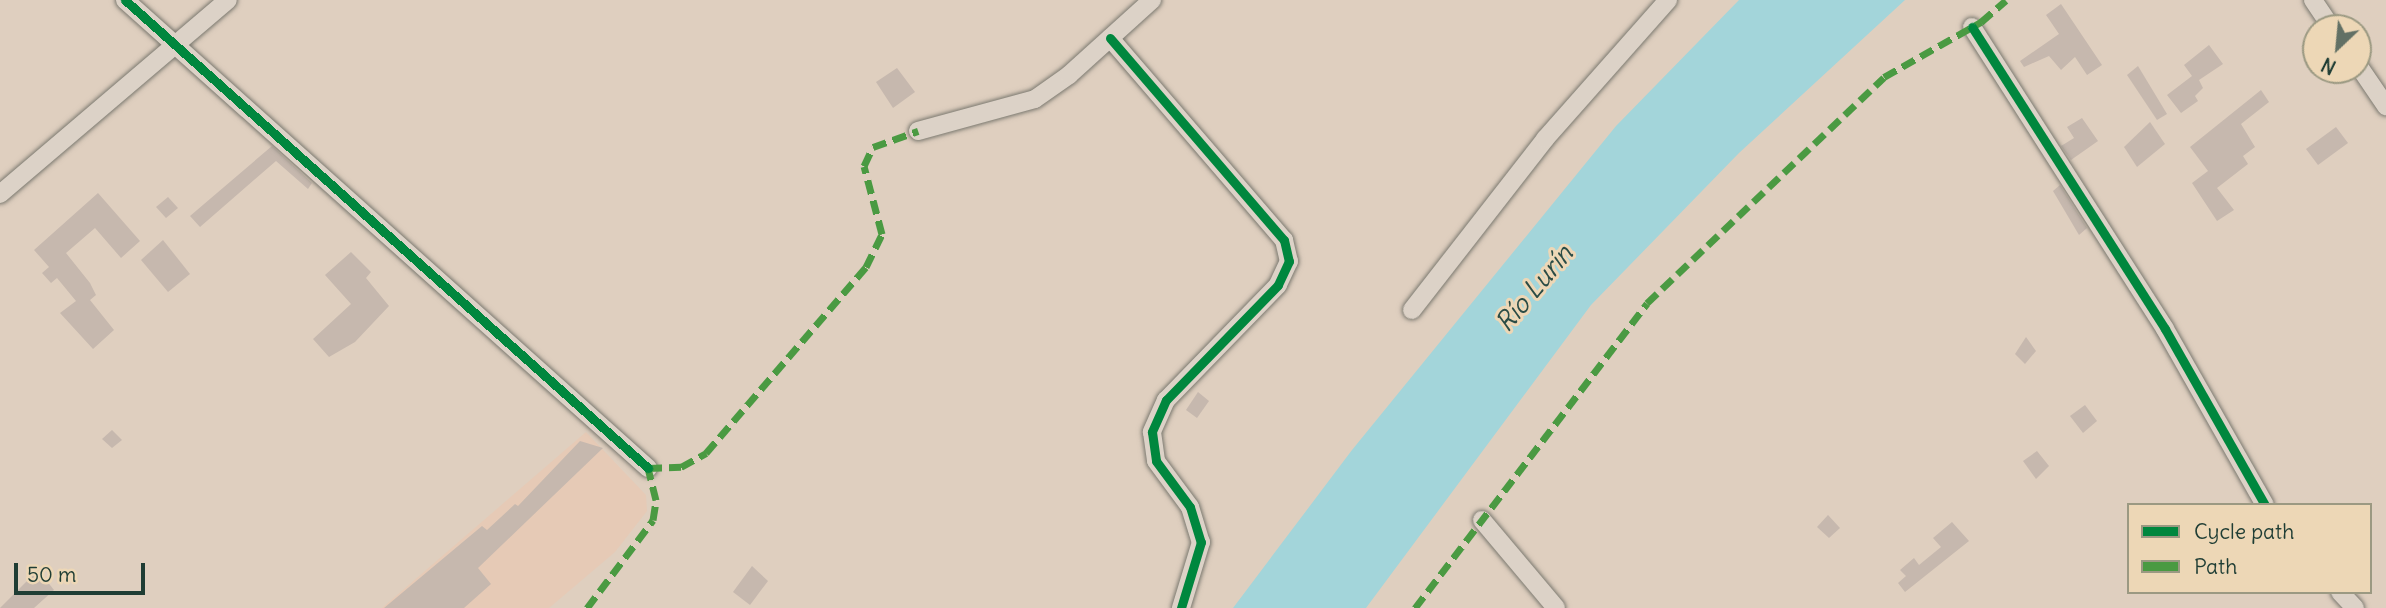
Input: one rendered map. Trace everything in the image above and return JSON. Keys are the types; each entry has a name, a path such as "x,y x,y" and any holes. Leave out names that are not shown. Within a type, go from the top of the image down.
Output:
{"street":[{"path":"125,0 648,468"},
{"path":"0,194 228,0"},
{"path":"918,131 1035,99 1152,0"},
{"path":"1412,310 1545,139 1668,0"},
{"path":"1972,27 2165,329 2264,503"},
{"path":"1110,38 1284,240 1289,261 1278,285 1166,400 1153,432 1156,461 1190,507 1201,542 1181,608"},
{"path":"2371,84 2386,106"},
{"path":"1482,520 1556,608"},
{"path":"2342,594 2355,608"}],"shaded area":[{"path":"586,432 646,495 647,511 615,552 549,608 382,608"}],"water":[{"name":"Río Lurín","path":"1739,0 1905,0 1739,153 1591,305 1366,608 1233,608 1352,450 1616,126"}],"building":[{"path":"2061,4 2102,65 2087,75 2075,57 2061,70 2049,56 2024,67 2020,61 2059,34 2046,15"},
{"path":"2209,45 2223,64 2199,80 2203,88 2195,96 2198,101 2181,113 2167,95 2192,76 2184,65"},
{"path":"2138,66 2167,114 2157,120 2127,75"},
{"path":"897,68 915,92 893,108 876,82"},
{"path":"2261,90 2269,102 2241,124 2255,147 2243,156 2248,164 2217,188 2234,210 2217,221 2192,183 2208,171 2190,147"},
{"path":"2082,118 2098,141 2071,160 2061,146 2074,138 2067,127"},
{"path":"2150,122 2165,144 2137,167 2124,147"},
{"path":"2336,127 2348,143 2318,165 2306,149"},
{"path":"272,146 312,183 308,189 276,161 200,227 190,216"},
{"path":"2060,185 2087,228 2079,235 2053,191"},
{"path":"98,193 140,241 121,258 95,228 66,253 90,283 96,295 90,300 114,330 93,349 60,313 76,301 57,278 51,283 42,273 49,267 34,250"},
{"path":"168,197 178,208 166,218 156,207"},
{"path":"163,240 190,274 168,292 141,260"},
{"path":"351,252 371,272 366,278 389,306 355,342 329,357 313,339 351,304 325,275"},
{"path":"2026,337 2036,351 2025,364 2015,354"},
{"path":"1198,392 1209,401 1197,418 1186,410"},
{"path":"2085,405 2097,421 2083,433 2070,416"},
{"path":"112,430 122,440 112,448 102,439"},
{"path":"580,441 603,448 478,568 491,584 464,608 384,608 482,526 487,530 515,504 518,506"},
{"path":"2037,451 2049,466 2036,479 2023,461"},
{"path":"1828,515 1840,528 1829,538 1817,527"},
{"path":"1952,522 1969,541 1905,592 1898,583 1906,576 1900,570 1914,558 1919,565 1941,547 1933,538"},
{"path":"752,566 768,581 750,605 733,592"},
{"path":"38,570 54,590 34,608 0,608"}],"marked path":[{"path":"1415,608 1647,303 1884,77 1981,22 2006,0"},
{"path":"587,608 653,520 656,500 648,468 681,467 706,453 866,267 882,234 864,166 873,147 918,131"}],"cycle path":[{"path":"125,0 648,468"},
{"path":"1972,27 2165,329 2264,503"},
{"path":"1110,38 1284,240 1289,261 1278,285 1166,400 1152,432 1156,461 1190,507 1201,542 1181,608"}]}
